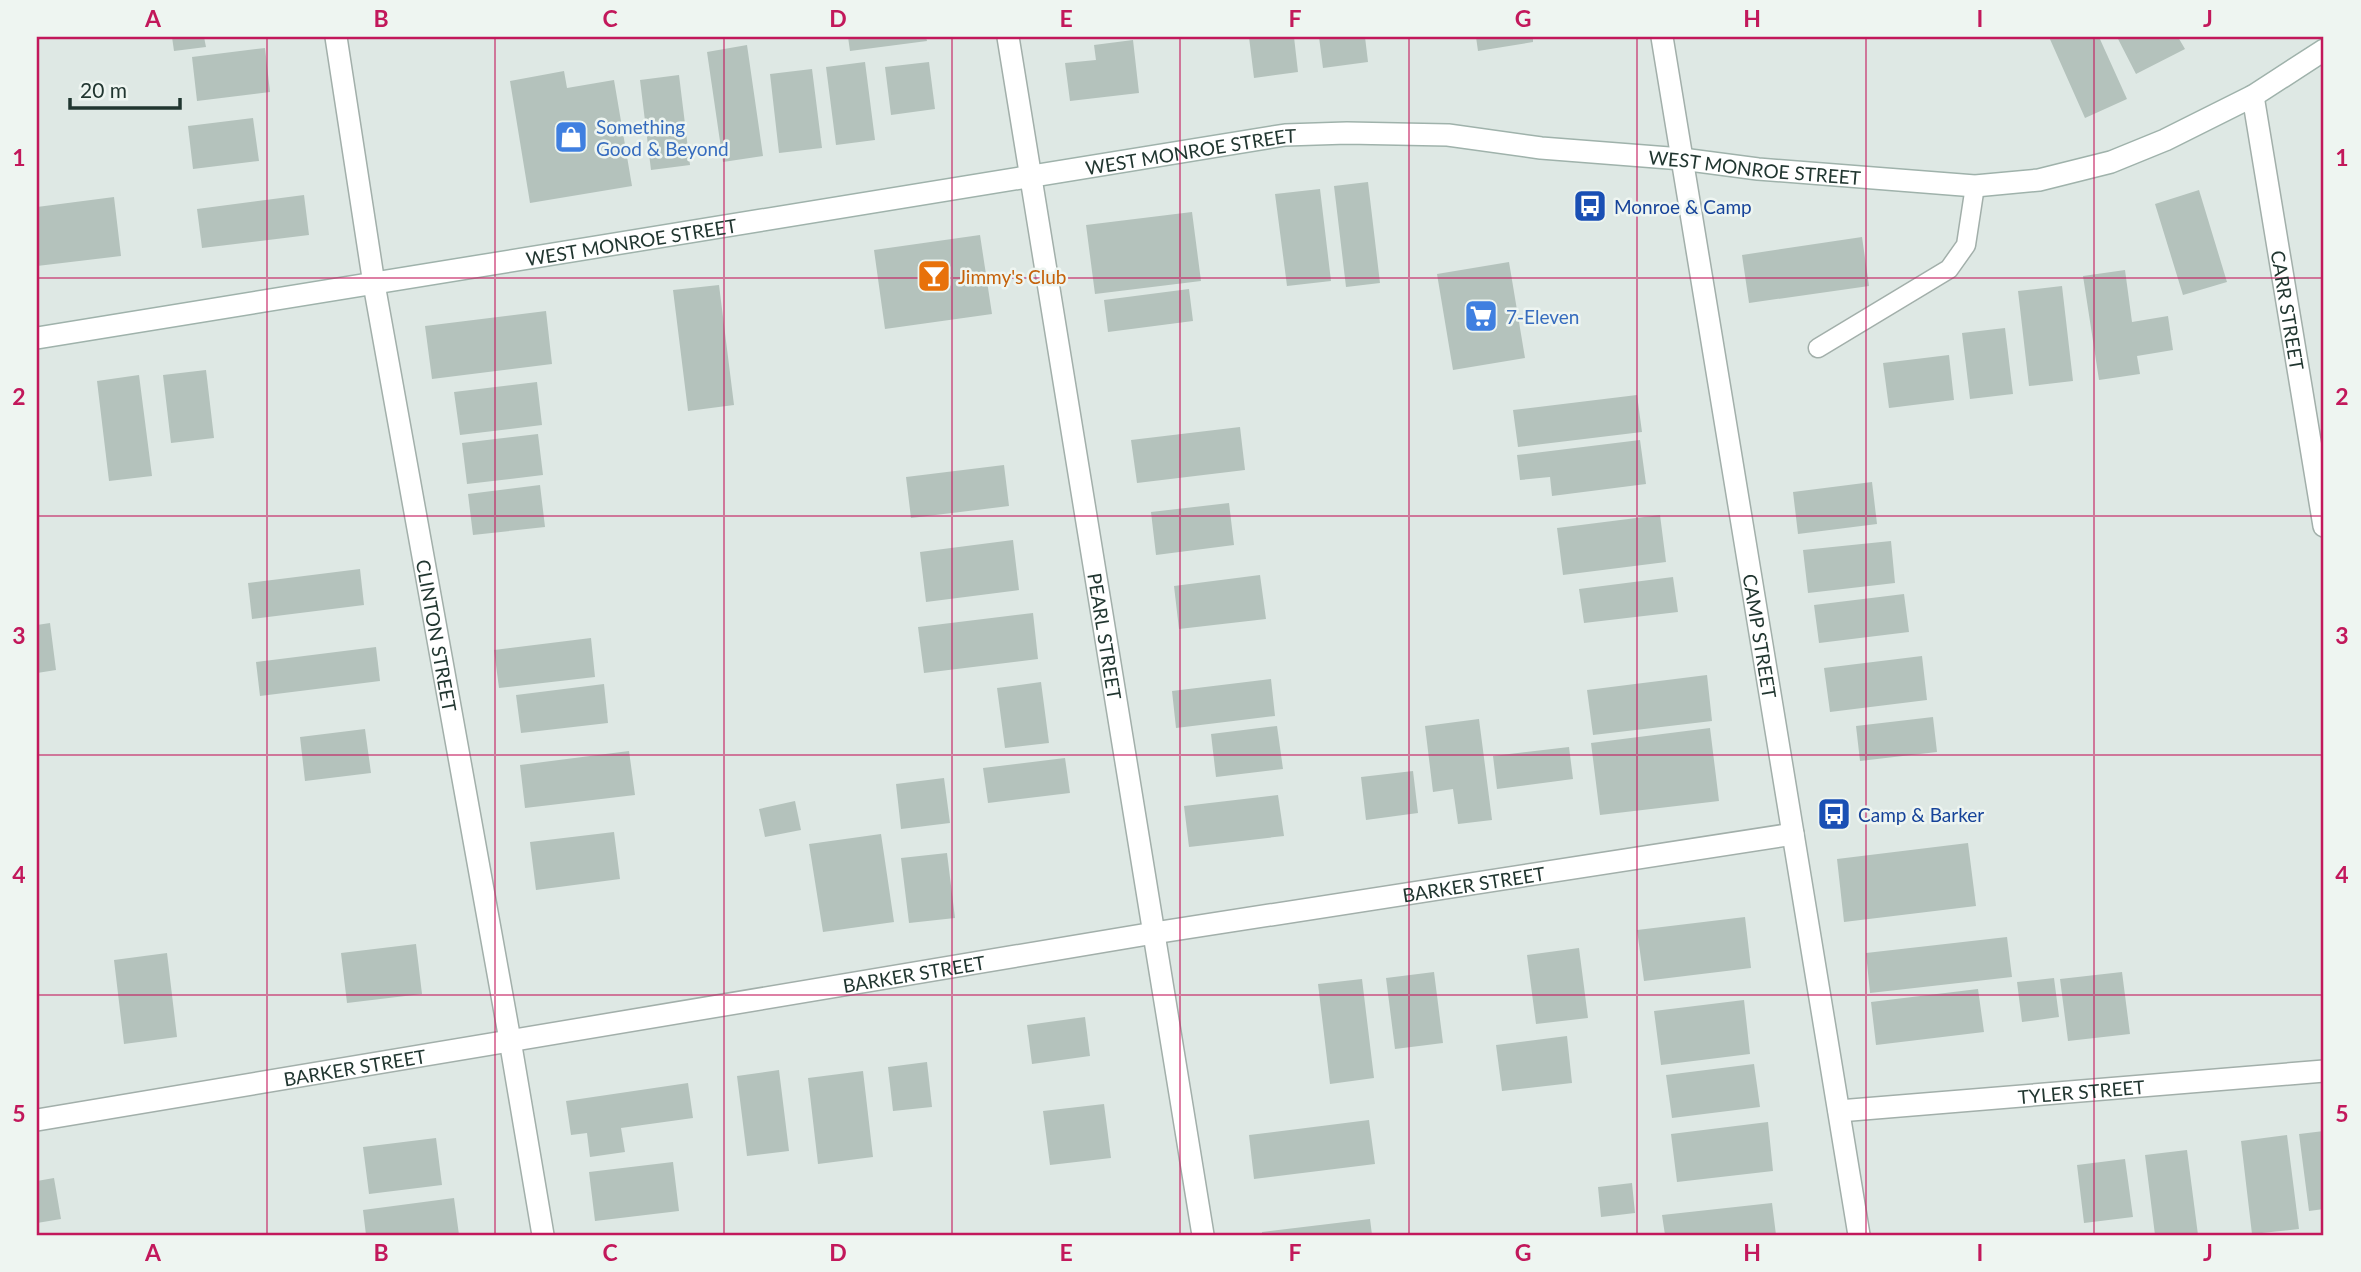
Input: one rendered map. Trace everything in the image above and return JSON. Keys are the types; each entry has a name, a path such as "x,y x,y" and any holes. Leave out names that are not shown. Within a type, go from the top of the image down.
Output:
{"street":[{"name":"CLINTON STREET","path":"336,37 374,284 543,1235"},
{"name":"PEARL STREET","path":"1008,37 1203,1235"},
{"name":"CAMP STREET","path":"1662,37 1859,1235"},
{"name":"WEST MONROE STREET","path":"37,338 1284,135 1448,135 1541,148 1975,186 2039,180 2111,162 2165,140 2253,96 2324,50"},
{"name":"CARR STREET","path":"2253,96 2324,526"},
{"name":"BARKER STREET","path":"37,1120 1154,933 1793,834"},
{"name":"TYLER STREET","path":"1839,1111 2324,1071"}],"lane":[{"path":"1818,348 1949,269 1966,245 1975,186"}],"building":[{"path":"172,37 204,37 206,47 174,51"},
{"path":"848,37 926,37 927,41 850,51"},
{"path":"1249,37 1294,37 1298,72 1254,78"},
{"path":"1319,37 1365,37 1368,62 1323,68"},
{"path":"1476,37 1533,37 1533,42 1478,51"},
{"path":"2049,37 2099,37 2127,99 2085,118"},
{"path":"2117,37 2178,37 2185,49 2136,74"},
{"path":"1133,40 1139,93 1070,101 1065,63 1096,60 1094,45"},
{"path":"747,45 763,156 723,162 707,52"},
{"path":"265,48 270,92 197,101 192,57"},
{"path":"865,62 875,140 836,145 826,67"},
{"path":"929,62 935,109 891,115 885,67"},
{"path":"812,69 822,148 779,153 770,74"},
{"name":"Something Good & Beyond","path":"564,71 567,88 614,80 632,186 530,203 510,81"},
{"path":"679,75 690,165 651,170 640,80"},
{"path":"253,118 259,161 193,169 188,126"},
{"path":"1368,182 1380,283 1346,287 1334,186"},
{"path":"1320,189 1331,281 1287,286 1275,194"},
{"path":"2199,190 2227,282 2183,295 2155,204"},
{"path":"304,195 309,235 202,248 197,209"},
{"path":"114,197 121,256 37,266 37,207"},
{"path":"1192,212 1201,281 1095,294 1086,225"},
{"path":"980,235 992,314 885,329 874,250"},
{"path":"1862,237 1869,286 1749,303 1742,255"},
{"name":"7-Eleven","path":"1509,262 1525,358 1453,370 1437,274"},
{"path":"2125,270 2132,322 2168,316 2173,350 2137,356 2140,374 2099,380 2083,276"},
{"path":"719,285 734,405 688,411 673,290"},
{"path":"2062,286 2073,381 2029,386 2018,291"},
{"path":"1189,289 1193,321 1108,332 1104,300"},
{"path":"546,311 552,364 432,379 425,326"},
{"path":"2005,328 2013,394 1970,399 1962,333"},
{"path":"1949,355 1954,400 1889,408 1883,363"},
{"path":"206,370 214,438 171,443 163,375"},
{"path":"139,375 152,476 109,481 97,381"},
{"path":"537,382 542,425 460,435 454,392"},
{"path":"1637,395 1642,432 1518,447 1513,410"},
{"path":"1240,427 1245,470 1137,483 1131,440"},
{"path":"538,434 543,475 467,484 462,443"},
{"path":"1640,440 1646,484 1552,496 1550,477 1520,480 1517,455"},
{"path":"1004,465 1009,506 911,518 906,477"},
{"path":"1872,482 1877,524 1798,534 1793,492"},
{"path":"540,485 545,527 473,535 468,494"},
{"path":"1229,503 1234,545 1156,555 1151,512"},
{"path":"1660,515 1666,562 1563,575 1557,528"},
{"path":"1013,540 1019,590 926,602 920,552"},
{"path":"1891,541 1895,583 1808,593 1803,550"},
{"path":"360,569 364,605 252,619 248,583"},
{"path":"1260,575 1266,619 1179,629 1174,586"},
{"path":"1673,577 1678,612 1584,623 1579,589"},
{"path":"1904,594 1909,632 1819,643 1814,605"},
{"path":"1033,613 1038,659 924,673 918,627"},
{"path":"50,623 56,670 37,673 37,625"},
{"path":"591,638 595,677 499,688 494,650"},
{"path":"376,647 380,681 260,696 256,662"},
{"path":"1922,656 1927,700 1830,712 1824,668"},
{"path":"1707,675 1712,721 1593,735 1587,690"},
{"path":"1271,679 1275,716 1176,728 1172,691"},
{"path":"1041,682 1049,743 1005,748 997,688"},
{"path":"604,684 608,723 521,733 516,695"},
{"path":"1933,717 1937,752 1860,761 1856,726"},
{"path":"1479,719 1492,820 1458,824 1453,789 1433,792 1425,726"},
{"path":"1277,726 1283,769 1216,777 1211,734"},
{"path":"1710,728 1719,801 1600,815 1591,743"},
{"path":"365,729 371,773 305,781 300,737"},
{"path":"1569,747 1573,779 1497,789 1493,756"},
{"path":"629,751 635,795 525,808 520,765"},
{"path":"1065,758 1070,793 988,803 983,768"},
{"path":"1413,771 1418,813 1366,820 1361,777"},
{"path":"944,778 950,823 901,829 896,784"},
{"path":"1278,795 1284,836 1189,847 1184,806"},
{"path":"795,801 801,830 765,837 759,809"},
{"path":"614,832 620,879 536,890 530,842"},
{"path":"881,834 894,922 823,932 809,844"},
{"path":"1968,843 1976,906 1844,922 1837,859"},
{"path":"947,853 955,918 909,923 901,858"},
{"path":"1745,917 1751,968 1644,981 1637,930"},
{"path":"2007,937 2012,977 1870,993 1866,953"},
{"path":"416,944 422,994 347,1003 341,953"},
{"path":"1579,948 1588,1018 1536,1024 1527,955"},
{"path":"167,953 177,1037 124,1044 114,960"},
{"path":"1434,972 1443,1043 1395,1049 1386,978"},
{"path":"2122,972 2130,1034 2068,1041 2060,979"},
{"path":"2054,978 2059,1017 2022,1022 2017,982"},
{"path":"1362,979 1374,1078 1330,1084 1318,984"},
{"path":"1978,989 1984,1032 1876,1045 1871,1002"},
{"path":"1744,1000 1750,1054 1661,1065 1654,1011"},
{"path":"1085,1017 1090,1056 1032,1064 1027,1025"},
{"path":"1567,1036 1572,1083 1502,1091 1496,1045"},
{"path":"927,1062 932,1107 893,1111 888,1067"},
{"path":"1754,1064 1760,1107 1672,1118 1666,1075"},
{"path":"779,1070 789,1151 747,1156 737,1076"},
{"path":"863,1071 873,1157 818,1164 808,1078"},
{"path":"688,1083 693,1118 621,1128 625,1152 590,1157 587,1133 571,1135 566,1101"},
{"path":"1104,1104 1111,1158 1050,1165 1043,1111"},
{"path":"1369,1120 1375,1164 1254,1179 1249,1135"},
{"path":"1768,1122 1773,1171 1677,1182 1671,1134"},
{"path":"2324,1131 2324,1209 2309,1211 2299,1134"},
{"path":"2287,1135 2299,1229 2252,1234 2241,1141"},
{"path":"436,1138 442,1185 369,1194 363,1147"},
{"path":"2187,1150 2198,1235 2155,1235 2145,1155"},
{"path":"2125,1159 2133,1217 2084,1223 2077,1165"},
{"path":"673,1162 679,1211 595,1221 589,1172"},
{"path":"54,1178 61,1219 37,1223 37,1181"},
{"path":"1632,1183 1635,1213 1601,1217 1598,1187"},
{"path":"454,1198 459,1235 366,1235 363,1210"},
{"path":"1772,1203 1776,1235 1665,1235 1662,1215"},
{"path":"1370,1219 1372,1235 1262,1235 1262,1232"}],"place":[{"name":"Something Good & Beyond","path":"571,137"},
{"name":"Monroe & Camp","path":"1590,206"},
{"name":"Jimmy's Club","path":"934,276"},
{"name":"7-Eleven","path":"1481,316"},
{"name":"Camp & Barker","path":"1834,814"}]}
